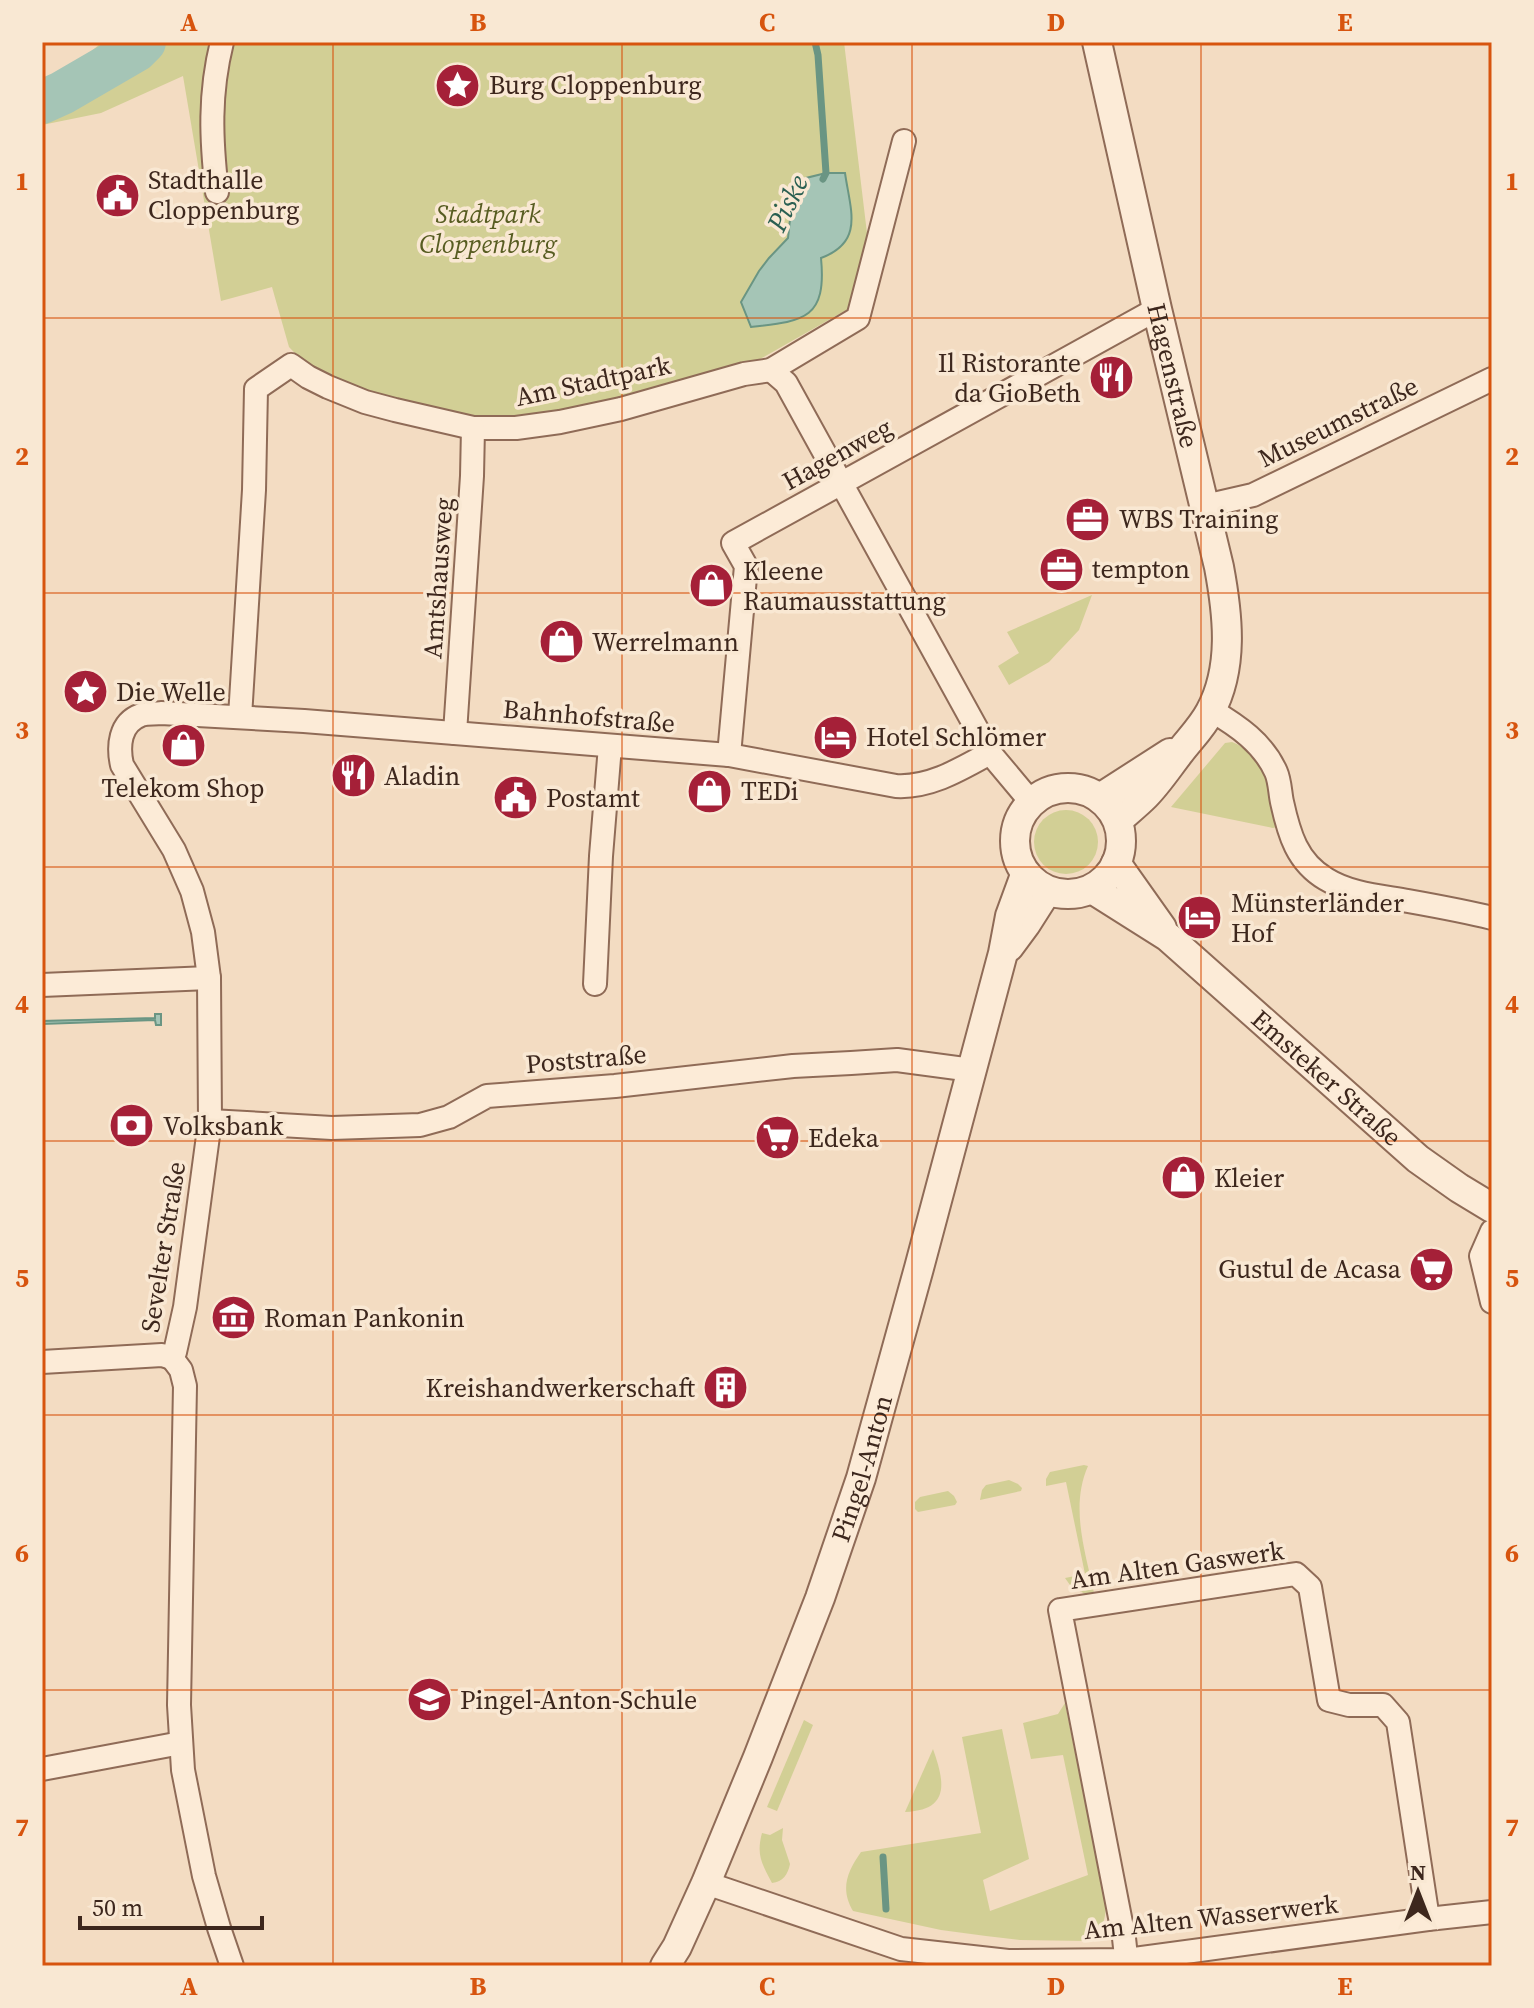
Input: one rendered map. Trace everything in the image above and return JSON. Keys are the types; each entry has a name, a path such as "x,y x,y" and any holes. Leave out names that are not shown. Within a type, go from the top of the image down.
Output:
{"street":[{"path":"217,192 211,140 215,72 222,42"},
{"name":"Hagenstraße","path":"1097,42 1205,506 1227,623 1224,671 1211,710 1201,726 1147,794 1109,809"},
{"name":"Am Stadtpark","path":"240,717 254,490 256,389 291,365 328,387 365,402 473,428 516,428 621,409 744,374 771,370 858,318 904,141"},
{"name":"Hagenweg","path":"729,755 746,566 733,543 1157,309"},
{"path":"771,370 786,383 990,753 1031,802"},
{"name":"Museumstraße","path":"1205,506 1253,495 1492,379"},
{"name":"Amtshausweg","path":"455,733 473,428"},
{"path":"1211,710 1235,724 1263,750 1277,774 1290,832 1305,864 1323,878 1343,889 1492,918"},
{"name":"Bahnhofstraße","path":"120,737 128,725 141,715 161,713 240,717 729,755 911,787 967,766 990,753"},
{"name":"Sevelter Straße","path":"120,737 122,765 174,850 192,891 203,932 209,978 210,1121 185,1307 172,1358 181,1370 185,1386 179,1705 183,1770 204,1876 232,1966"},
{"path":"595,984 610,746"},
{"path":"1058,789 1076,789 1109,809 1121,845 1116,863 1107,878 1092,889 1074,895 1056,894 1036,883 1018,860 1014,841 1017,823 1031,802 1041,796 1058,789"},
{"name":"Emsteker Straße","path":"1116,863 1168,937"},
{"name":"Pingel-Anton","path":"665,1966 706,1883 820,1598 861,1478 1003,953 1026,924 1036,883"},
{"name":"Emsteker Straße","path":"1092,889 1168,937 1418,1159 1492,1208"},
{"path":"42,985 209,978"},
{"name":"Poststraße","path":"210,1121 332,1128 420,1125 449,1117 487,1096 615,1086 793,1066 897,1060 972,1070"},
{"path":"1492,1231 1481,1256 1492,1302"},
{"path":"42,1362 162,1355 172,1358"},
{"name":"Am Alten Gaswerk","path":"1127,1963 1060,1610 1296,1574 1310,1587 1329,1700 1349,1705 1383,1705 1398,1722 1428,1919"},
{"path":"42,1769 181,1743"},
{"name":"Am Alten Wasserwerk","path":"706,1883 901,1949 1008,1961 1127,1963 1492,1912"}],"green space":[{"name":"Stadtpark Cloppenburg","path":"102,42 844,42 870,258 862,301 753,363 615,400 550,412 485,418 425,409 315,374 289,347 272,287 221,301 183,76 101,113 42,125 42,85 63,76"},
{"path":"1092,595 1079,630 1049,662 1009,685 998,666 1019,653 1007,632"},
{"path":"1232,742 1254,756 1261,766 1270,789 1277,827 1171,807 1225,743"},
{"path":"1066,810 1089,819 1098,842 1089,865 1066,874 1043,865 1034,842 1043,819"},
{"path":"1088,1466 1080,1497 1081,1529 1094,1593 1085,1594 1065,1578 1085,1574 1066,1482 1046,1486 1050,1472"},
{"path":"1009,1480 1018,1484 1021,1491 980,1500 986,1485"},
{"path":"948,1491 957,1502 955,1505 918,1512 915,1509 915,1502 920,1497"},
{"path":"1065,1703 1106,1906 1102,1926 1093,1938 1089,1941 1020,1940 941,1930 853,1911 846,1888 852,1867 861,1852 981,1833 962,1737 1002,1729 1029,1859 983,1880 990,1911 1088,1875 1063,1755 1031,1759 1023,1723 1058,1714"},
{"path":"804,1720 813,1725 777,1811 767,1807"},
{"path":"933,1749 941,1783 937,1800 920,1810 905,1812"},
{"path":"783,1828 782,1840 790,1864 784,1877 772,1883 761,1859 760,1841 762,1833 770,1835"}],"shaded area":[{"path":"826,173 845,173 851,223 844,243 821,258 822,279 815,305 808,314 798,319 751,327 741,302 759,271 788,238 792,201 798,188 806,178"},
{"path":"155,1014 161,1014 161,1025 156,1025 155,1020 42,1024 42,1021 155,1018"}],"waterway":[{"path":"42,102 136,50 144,42"},
{"name":"Piske","path":"815,42 826,173 823,179"},
{"name":"Piske","path":"883,1857 886,1909"}],"place":[{"name":"Burg Cloppenburg","path":"458,85"},
{"name":"Stadthalle Cloppenburg","path":"117,195"},
{"name":"Il Ristorante da GioBeth","path":"1112,378"},
{"name":"WBS Training","path":"1088,519"},
{"name":"tempton","path":"1061,569"},
{"name":"Kleene Raumausstattung","path":"712,586"},
{"name":"Werrelmann","path":"561,642"},
{"name":"Die Welle","path":"85,692"},
{"name":"Hotel Schlömer","path":"835,737"},
{"name":"Telekom Shop","path":"183,745"},
{"name":"Aladin","path":"353,776"},
{"name":"TEDi","path":"710,791"},
{"name":"Postamt","path":"515,798"},
{"name":"Münsterländer Hof","path":"1200,918"},
{"name":"Volksbank","path":"132,1126"},
{"name":"Edeka","path":"777,1138"},
{"name":"Kleier","path":"1183,1178"},
{"name":"Gustul de Acasa","path":"1432,1269"},
{"name":"Roman Pankonin","path":"233,1318"},
{"name":"Kreishandwerkerschaft","path":"726,1388"},
{"name":"Pingel-Anton-Schule","path":"429,1700"}]}
